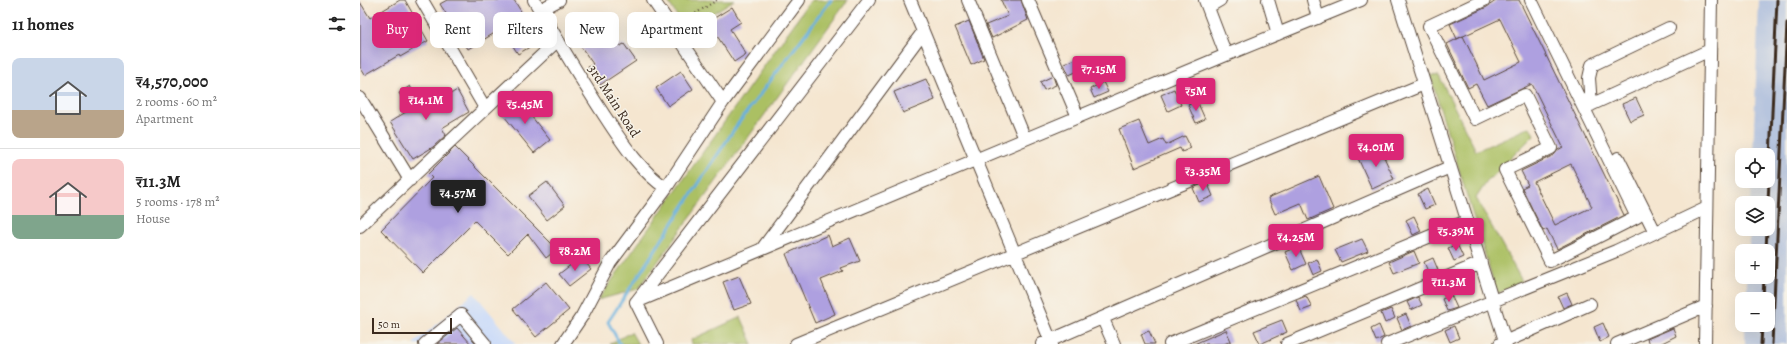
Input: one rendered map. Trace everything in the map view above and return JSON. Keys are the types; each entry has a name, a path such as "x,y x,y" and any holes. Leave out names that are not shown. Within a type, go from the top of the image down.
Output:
{"street":[{"path":"422,0 485,108"},
{"path":"537,5 559,0"},
{"path":"653,0 662,12"},
{"path":"563,344 582,316 610,263 666,188 723,102 799,0"},
{"path":"636,302 869,0"},
{"path":"910,0 1015,254 1048,343 1450,167"},
{"path":"968,0 1025,139"},
{"path":"1028,0 1078,117"},
{"path":"1220,0 1206,4 1226,55"},
{"path":"1268,0 1278,34"},
{"path":"1313,0 1318,18"},
{"path":"636,302 1358,0"},
{"path":"1398,0 1504,343 1590,304"},
{"path":"1484,0 1429,26 1475,119 1524,95 1551,148 1505,170 1550,261 1637,217 1554,32"},
{"path":"1531,0 1655,232"},
{"path":"1705,344 1711,0"},
{"path":"1587,106 1589,78 1592,65 1669,28"},
{"path":"762,250 923,32"},
{"name":"3rd Main Road","path":"557,41 588,92 632,156 649,176 666,188"},
{"path":"360,226 549,48"},
{"path":"687,48 723,102"},
{"path":"1587,106 1710,50"},
{"path":"796,344 1424,84"},
{"path":"360,98 410,180"},
{"path":"1387,344 1616,251 1707,208"},
{"path":"1170,344 1467,221"},
{"path":"1287,344 1480,263"},
{"path":"636,302 656,344"},
{"path":"1617,344 1706,306"},
{"path":"425,344 461,315 485,344"},
{"path":"1103,319 1114,344"}],"path":[{"path":"698,12 717,0"}],"shaded area":[{"path":"1759,0 1787,0 1787,344 1745,344 1745,332 1775,332 1775,292 1747,292 1747,284 1775,284 1775,244 1749,244 1750,236 1775,236 1775,196 1751,196 1752,188 1775,188 1775,148 1753,148"},
{"path":"474,293 516,344 413,344"}],"green space":[{"path":"667,0 734,0 715,12 675,12"},
{"path":"811,0 848,0 638,289 598,300"},
{"path":"1430,75 1439,76 1476,151 1530,127 1534,135 1486,183 1476,198 1522,281 1497,294"},
{"path":"741,317 753,344 692,344 691,340"},
{"path":"631,332 638,344 610,344"}],"building":[{"path":"400,0 405,0 412,12 380,12"},
{"path":"447,0 514,0 521,12 493,12 493,34 485,39 485,12 445,12 440,4"},
{"path":"1001,0 1021,0 1028,20 992,38 986,25 1008,16"},
{"path":"1497,0 1519,0 1624,215 1557,249 1547,229 1543,231 1522,188 1528,185 1521,171 1554,155 1563,147 1532,84 1487,105 1476,84 1468,88 1447,44 1457,39 1450,24 1487,7","holes":["1500,19 1521,62 1484,80 1463,36","1571,164 1592,207 1555,225 1534,182"]},
{"path":"360,2 370,18 372,17 372,48 416,48 400,57 399,55 365,75 360,67"},
{"path":"732,7 741,22 730,29 746,54 734,62 717,36 717,16"},
{"path":"969,21 984,59 971,65 955,27"},
{"path":"422,30 428,41 422,44"},
{"path":"624,44 636,61 600,85 588,67 593,64 582,48 619,48 619,45 620,46"},
{"path":"514,48 528,48 518,54"},
{"path":"1078,58 1083,69 1069,75 1064,64"},
{"path":"681,71 693,89 668,106 656,88"},
{"path":"1053,76 1056,85 1044,90 1040,82"},
{"path":"926,79 935,100 903,113 894,92"},
{"path":"1103,82 1108,92 1094,98 1090,89"},
{"path":"410,86 420,104 422,103 426,109 457,90 469,112 442,128 446,135 433,147 413,159 390,122 409,110 399,93"},
{"path":"1174,89 1181,105 1168,111 1161,95"},
{"path":"517,98 550,140 534,153 500,111"},
{"path":"1636,98 1644,115 1630,121 1622,104"},
{"path":"1197,101 1205,119 1196,123 1188,105"},
{"path":"1139,121 1149,145 1163,139 1166,145 1185,136 1191,148 1182,152 1180,148 1134,168 1119,129"},
{"path":"1379,146 1394,179 1372,189 1357,156"},
{"path":"455,147 557,249 546,258 528,234 508,254 475,221 423,273 381,230 432,178 428,174"},
{"path":"1319,176 1333,209 1308,220 1301,203 1275,214 1268,198"},
{"path":"547,182 565,206 547,220 528,196"},
{"path":"1207,182 1213,196 1199,202 1193,188"},
{"path":"1428,189 1435,205 1425,209 1418,194"},
{"path":"1414,216 1421,231 1413,235 1406,220"},
{"path":"828,235 832,246 850,238 860,261 841,268 843,271 821,280 835,314 815,323 786,254"},
{"path":"1362,239 1368,251 1341,262 1335,250"},
{"path":"1457,244 1463,257 1454,261 1448,248"},
{"path":"1298,246 1306,264 1293,270 1285,252"},
{"path":"1414,251 1419,263 1394,273 1389,262"},
{"path":"581,257 591,269 569,286 559,274"},
{"path":"1433,258 1438,270 1429,274 1424,262"},
{"path":"1317,259 1322,271 1313,275 1308,263"},
{"path":"739,276 751,304 734,310 723,282"},
{"path":"546,282 569,310 536,337 513,309"},
{"path":"1567,293 1572,304 1563,308 1558,297"},
{"path":"1451,295 1457,308 1447,311 1442,299"},
{"path":"1306,296 1312,307 1301,311 1296,300"},
{"path":"1418,297 1422,305 1411,310 1407,302"},
{"path":"1391,309 1395,318 1385,323 1381,313"},
{"path":"1406,314 1411,326 1402,330 1397,318"},
{"path":"1282,320 1287,332 1260,344 1254,331"},
{"path":"1603,323 1609,337 1600,342 1594,327"},
{"path":"1379,325 1384,337 1376,341 1371,329"},
{"path":"1454,326 1459,338 1450,342 1445,330"},
{"path":"457,328 471,344 437,344"},
{"path":"1673,328 1676,336 1660,344 1649,344 1647,339"},
{"path":"1226,330 1231,341 1224,344 1194,344"},
{"path":"1149,331 1155,344 1145,344 1141,334"}],"waterway":[{"path":"620,344 608,322 737,125 831,0"}],"railway":[{"path":"1768,196 1777,0"},
{"path":"1772,344 1787,23"},
{"path":"1766,244 1767,236"},
{"path":"1763,292 1764,284"},
{"path":"1761,344 1762,332"}]}
